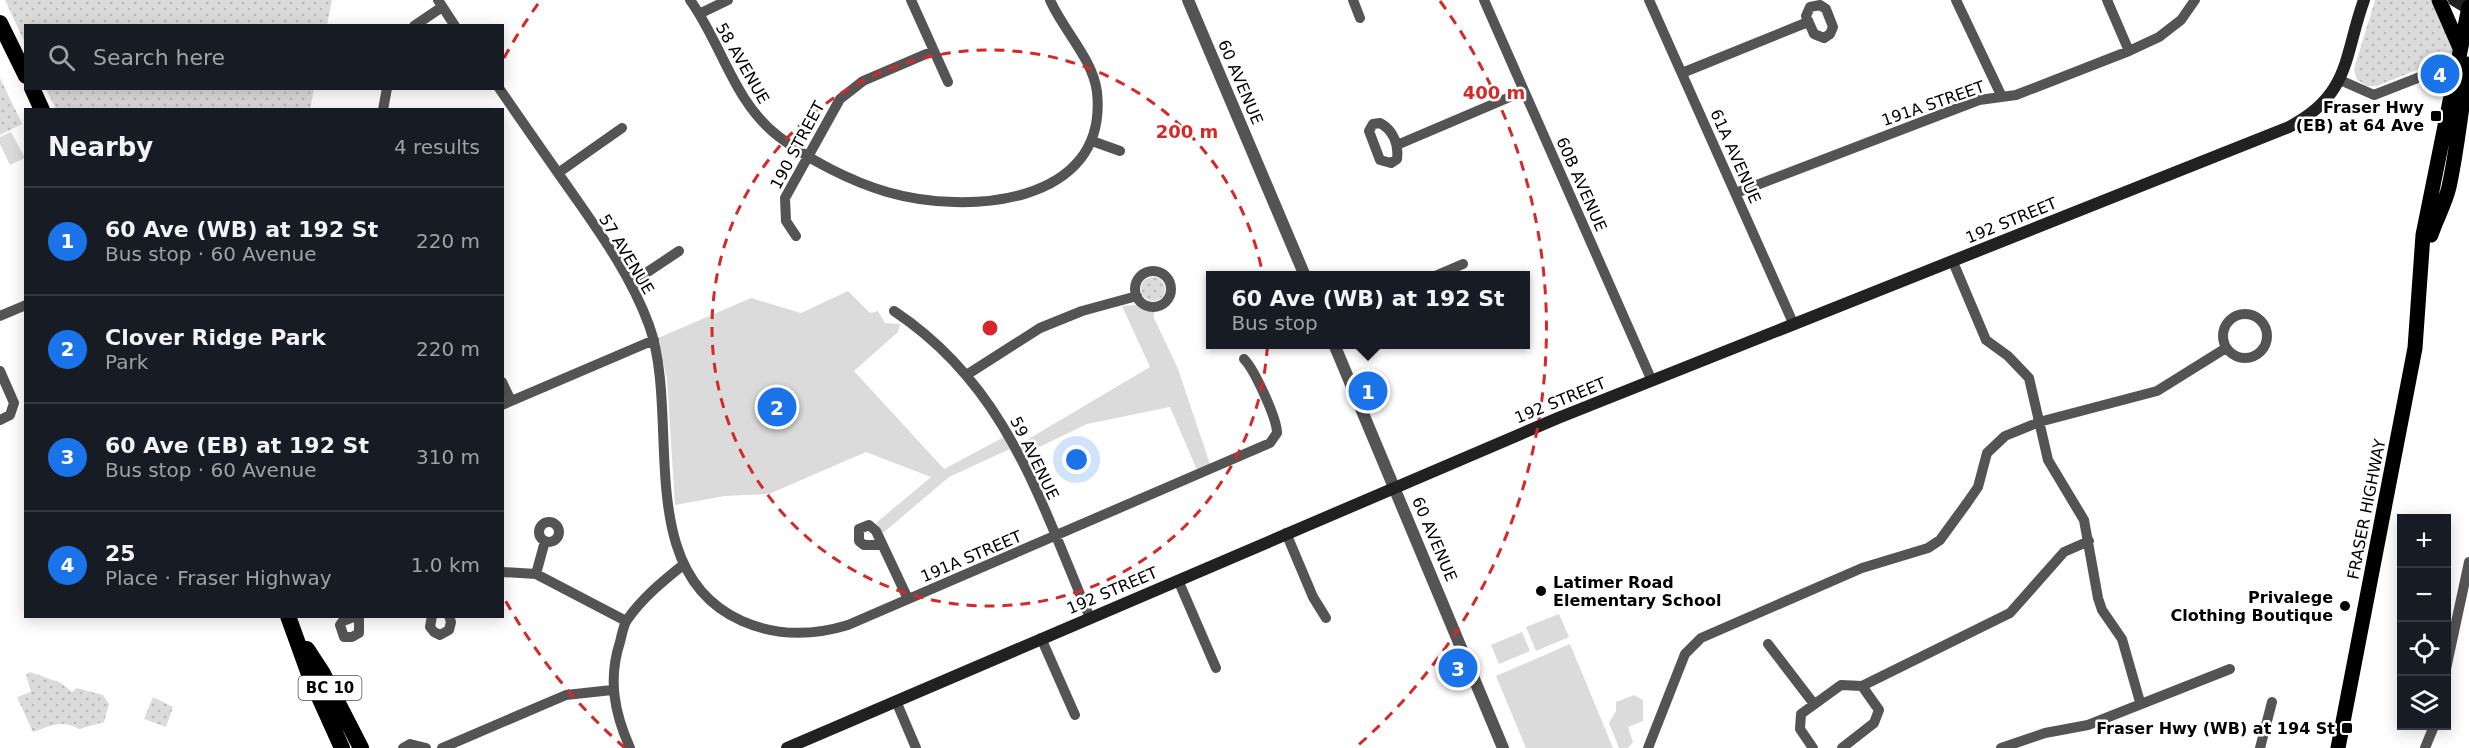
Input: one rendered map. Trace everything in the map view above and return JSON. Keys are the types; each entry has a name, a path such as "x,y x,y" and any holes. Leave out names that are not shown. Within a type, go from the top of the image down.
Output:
{"highway":[{"path":"0,24 24,72"},
{"path":"33,90 41,108"},
{"name":"BC 10","path":"291,623 310,677 342,748"},
{"name":"BC 10","path":"291,623 322,672 361,748"}],"main road":[{"name":"192 STREET","path":"787,748 1395,486 2289,127 2317,108 2340,80 2351,50 2364,0"},
{"path":"2439,0 2460,48"},
{"path":"2454,0 2469,8"},
{"name":"FRASER HIGHWAY","path":"2338,748 2415,348 2423,235 2469,8"},
{"name":"FRASER HIGHWAY","path":"2415,348 2421,331 2431,237 2448,190 2460,134 2461,102 2469,64"}],"street":[{"name":"58 AVENUE","path":"690,0 736,86 754,114 779,137 807,155 871,186 933,200 967,201 1013,196 1047,186 1065,176 1076,166 1092,141"},
{"path":"699,14 728,0"},
{"path":"911,0 948,82"},
{"path":"1050,0 1095,84 1097,119 1092,141 1120,152"},
{"name":"60 AVENUE","path":"1188,0 1303,271"},
{"path":"1353,0 1360,18"},
{"name":"60B AVENUE","path":"1484,0 1652,381"},
{"name":"61A AVENUE","path":"1649,0 1794,325"},
{"path":"1956,0 2002,97"},
{"path":"2107,0 2129,51"},
{"name":"191A STREET","path":"1736,193 1979,100 2016,95 2129,51 2159,37 2181,20 2195,0"},
{"path":"416,24 440,3 454,24"},
{"path":"1682,74 1808,22"},
{"name":"190 STREET","path":"796,236 786,221 785,198 832,109 846,92 863,81 933,51"},
{"path":"2340,80 2374,95 2420,77"},
{"path":"383,108 387,90"},
{"name":"57 AVENUE","path":"500,90 631,283 654,340 659,365 669,509 672,530 683,565"},
{"path":"1397,145 1524,92"},
{"path":"558,173 622,128"},
{"path":"631,283 679,251"},
{"path":"1953,262 1986,340 2008,356 2028,378 2052,470 2078,509 2089,541 2098,598 2102,610 2122,639 2140,702"},
{"path":"1447,271 1463,264"},
{"path":"968,374 1009,346 1049,324 1099,306 1137,296"},
{"path":"0,316 24,306"},
{"name":"59 AVENUE","path":"894,311 940,346 968,374 1006,427 1090,618"},
{"path":"2250,314 2262,322 2267,336 2263,349 2258,354 2251,357 2237,357 2226,348 2223,333 2225,326 2235,316 2250,314"},
{"path":"507,403 654,340"},
{"path":"1648,748 1685,654 1701,638 1862,568 1928,548 1940,540 1950,528 1978,487 1987,453 1995,443 2022,427 2157,391 2226,348"},
{"name":"60 AVENUE","path":"1336,349 1503,748"},
{"name":"191A STREET","path":"683,565 711,602 750,625 774,631 802,633 837,628 1055,537 1270,443 1276,433 1275,423 1251,369 1244,359"},
{"path":"0,371 12,396 14,409 0,420"},
{"path":"1286,533 1313,597 1326,618"},
{"path":"1813,748 1800,729 1801,714 1814,704 1841,685 1862,686 2010,614 2064,552 2089,541"},
{"path":"536,574 545,542"},
{"path":"881,545 888,552 908,599"},
{"path":"2451,646 2469,562"},
{"path":"630,748 612,690 614,659 626,621 650,593 683,565"},
{"path":"504,572 536,574 626,621"},
{"path":"1178,580 1216,668"},
{"path":"432,618 430,627 440,635 449,630 451,622 449,618"},
{"path":"1041,638 1075,715"},
{"path":"1768,644 1814,704"},
{"path":"2001,748 2045,733 2088,725 2140,702 2230,669"},
{"path":"1842,748 1874,723 1879,710 1862,686"},
{"path":"442,748 566,695 612,690"},
{"path":"896,701 916,748"},
{"path":"2259,748 2272,702"},
{"path":"2425,748 2432,730"},
{"path":"403,748 410,744 426,748"}],"shaded area":[{"path":"5,0 332,0 327,24 24,24 24,41"},
{"path":"2375,0 2431,0 2453,48 2451,56 2377,86 2367,86 2357,80 2354,69"},
{"path":"0,78 22,124 0,135"},
{"path":"46,90 314,90 310,108 56,108"},
{"path":"11,132 24,158 10,165 0,144 0,137"},
{"path":"1153,277 1158,278 1164,284 1164,294 1158,300 1153,301 1148,300 1142,294 1141,289 1142,284 1148,278"},
{"path":"848,291 870,313 878,311 885,323 900,324 898,332 854,371 944,469 1006,436 1012,448 949,477 883,533 876,523 931,477 866,452 769,494 725,496 675,505 667,380 658,338 751,298 801,313"},
{"path":"1136,305 1154,310 1154,318 1178,369 1210,464 1197,470 1170,407 1087,424 1025,454 1020,444 1150,367 1122,306"},
{"path":"1559,614 1569,637 1536,651 1526,627"},
{"path":"1522,632 1530,651 1499,664 1491,645"},
{"path":"1570,644 1613,748 1526,748 1496,676"},
{"path":"30,672 61,683 72,692 77,688 103,695 109,704 104,722 79,729 67,724 56,724 33,732 17,697 31,692 26,675"},
{"path":"1634,695 1643,700 1643,721 1628,727 1633,742 1628,748 1619,748 1609,723 1616,711 1616,702"},
{"path":"153,697 173,707 166,727 144,719"}],"place":[{"name":"25","path":"2440,74"},
{"name":"Fraser Hwy (EB) at 64 Ave","path":"2436,116"},
{"name":"60 Ave (WB) at 192 St","path":"1368,391"},
{"name":"Clover Ridge Park","path":"777,407"},
{"name":"Latimer Road Elementary School","path":"1541,591"},
{"name":"Privalege Clothing Boutique","path":"2345,606"},
{"name":"60 Ave (EB) at 192 St","path":"1458,668"},
{"name":"Fraser Hwy (WB) at 194 St","path":"2347,728"}]}
